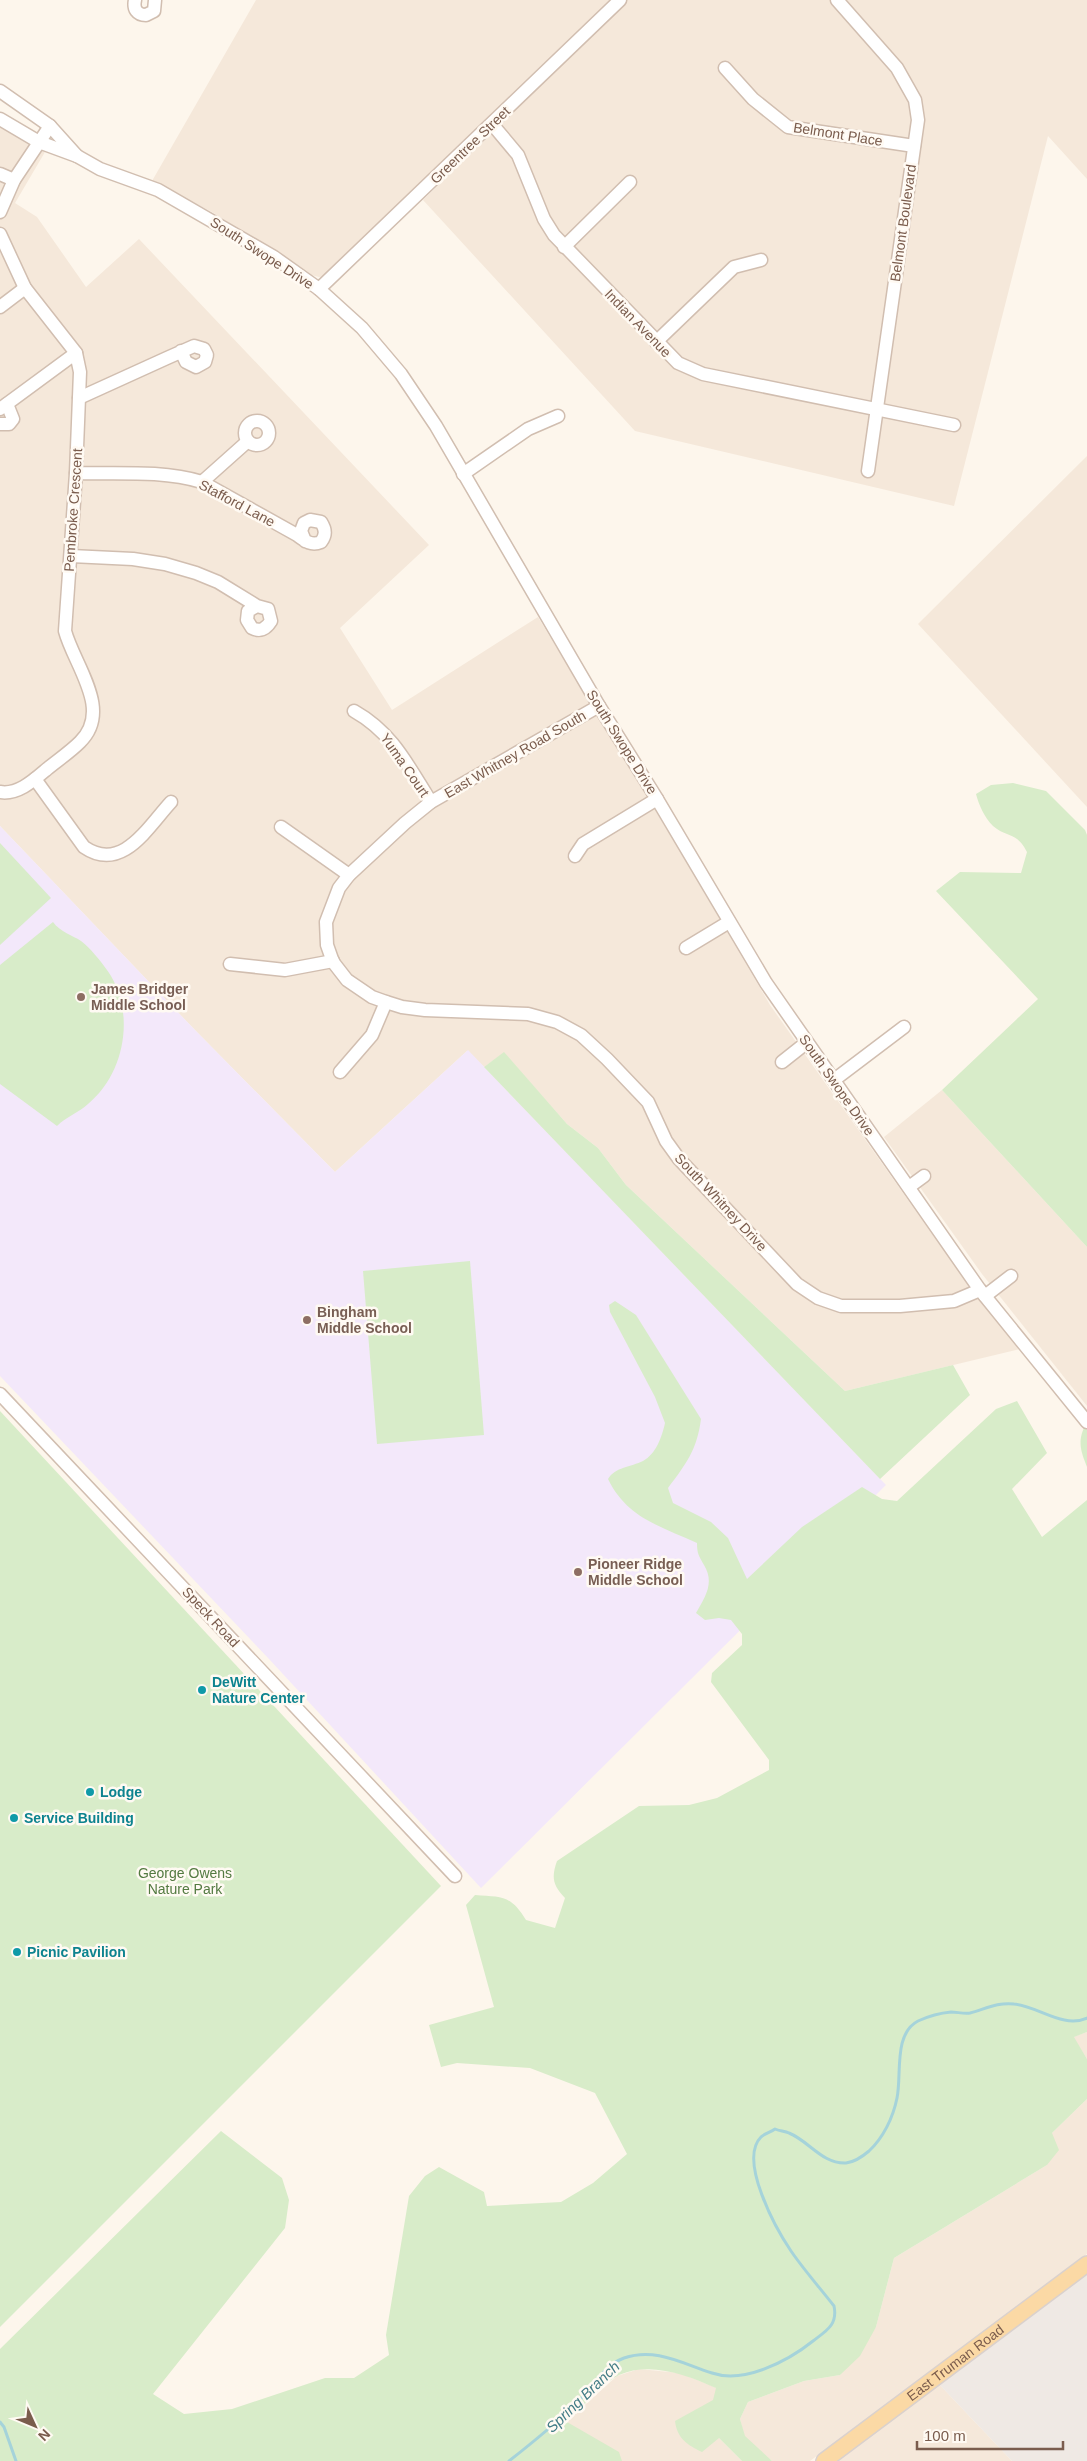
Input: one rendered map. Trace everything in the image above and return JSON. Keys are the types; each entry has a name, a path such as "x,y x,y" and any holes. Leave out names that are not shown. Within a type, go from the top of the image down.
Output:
{"main road":[{"name":"East Truman Road","path":"826,2460 1086,2267"}],"street":[{"path":"130,2 138,13 146,15 154,11 155,0"},
{"name":"Greentree Street","path":"319,289 620,0"},
{"name":"Belmont Boulevard","path":"837,0 875,40 911,89 918,120 868,472"},
{"name":"Belmont Place","path":"725,68 753,99 788,127 914,146"},
{"name":"South Swope Drive","path":"0,91 50,126 77,156"},
{"name":"South Swope Drive","path":"0,119 39,142 77,156 100,169 158,190 274,257 319,289 362,328 401,374 436,426 598,706 657,799 766,983 982,1293 1087,1422"},
{"name":"Indian Avenue","path":"492,124 518,155 544,219 564,247 678,363 703,374 954,425"},
{"path":"0,212 14,180 50,126"},
{"path":"0,174 8,175 14,180"},
{"path":"564,247 630,182"},
{"name":"Pembroke Crescent","path":"0,234 25,288 76,353 80,372 76,473 65,631 70,650 88,684 93,716 88,731 81,741 35,779 15,791 0,792"},
{"path":"656,342 734,267 761,260"},
{"path":"0,306 25,288"},
{"path":"80,398 181,351"},
{"path":"0,424 9,424 13,418 4,407 76,353"},
{"path":"463,474 528,429 558,416"},
{"path":"202,482 248,441"},
{"name":"Stafford Lane","path":"76,473 186,477 202,482 305,541"},
{"path":"71,556 133,559 165,564 218,582 257,606"},
{"name":"East Whitney Road South","path":"431,802 598,706"},
{"name":"Yuma Court","path":"354,711 371,720 389,737 431,802"},
{"path":"35,779 84,847 95,854 103,856 116,855 130,847 171,802"},
{"path":"575,856 583,844 657,799"},
{"name":"South Whitney Drive","path":"431,802 349,875 338,888 326,922 327,945 332,961 347,980 372,997 402,1008 528,1014 557,1022 581,1035 648,1102 666,1141 679,1159 798,1284 818,1298 842,1306 900,1306 954,1301 982,1293 1011,1276"},
{"path":"282,828 349,875"},
{"path":"686,948 729,922"},
{"path":"230,964 285,970 332,961"},
{"path":"340,1072 372,1035 386,1002"},
{"path":"834,1080 904,1027"},
{"path":"782,1062 806,1043"},
{"path":"909,1187 924,1176"},
{"name":"Speck Road","path":"0,1394 455,1876"}],"shaded area":[{"path":"256,0 1087,0 1087,179 1048,136 954,506 635,431 423,200 507,119 503,105 325,276 311,275 212,212 152,181"},
{"path":"0,125 45,152 15,203 37,217 86,287 139,239 429,545 340,628 392,710 538,617 681,853 770,1005 932,1234 989,1312 1020,1349 845,1391 626,1185 598,1148 567,1124 504,1053 484,1067 467,1051 335,1172 193,1028 0,826"},
{"path":"1087,456 1087,807 918,624"},
{"path":"0,826 193,1028 335,1172 468,1050 886,1485 481,1888 269,1659 0,1376"},
{"path":"942,1090 1087,1247 1087,1406 982,1274 884,1137"},
{"path":"1087,2032 1087,2059 1073,2037"},
{"path":"1087,2099 1087,2254 810,2461 772,2461 755,2448 744,2436 740,2419 748,2402 804,2381 840,2375 876,2327 894,2258 1047,2165 1052,2133"},
{"path":"1087,2272 1087,2461 1012,2461 937,2382"},
{"path":"639,2369 680,2373 717,2388 719,2438 742,2461 523,2461 617,2376"},
{"path":"937,2382 1012,2461 832,2461"}],"green space":[{"path":"1013,783 1046,791 1085,830 1087,835 1087,1247 942,1090 1038,999 936,891 960,872 1021,873 1027,852 1019,841 993,826 982,811 976,794 991,785"},
{"path":"0,843 51,898 0,945"},
{"path":"53,922 63,931 84,944 95,954 107,970 116,986 122,1003 124,1022 123,1040 111,1076 101,1091 88,1104 57,1126 0,1084 0,965"},
{"path":"504,1052 567,1124 598,1148 626,1185 845,1391 953,1365 970,1395 880,1479 484,1067"},
{"path":"470,1261 484,1435 377,1444 363,1271"},
{"path":"615,1301 636,1315 701,1419 694,1448 668,1488 673,1503 711,1522 728,1538 747,1579 802,1527 862,1487 882,1499 897,1501 996,1409 1017,1401 1047,1453 1012,1489 1042,1537 1087,1500 1087,2032 1074,2037 1087,2059 1087,2099 1052,2133 1059,2150 1047,2165 894,2258 876,2327 860,2356 840,2375 804,2381 748,2402 740,2419 745,2436 772,2461 742,2461 719,2438 702,2452 687,2444 680,2436 675,2421 713,2400 716,2388 681,2374 643,2369 631,2371 613,2378 567,2422 619,2452 622,2461 0,2461 0,2349 221,2131 282,2178 289,2200 285,2228 153,2394 184,2414 232,2409 325,2378 354,2378 389,2355 386,2335 409,2196 425,2176 439,2167 484,2192 487,2206 561,2202 593,2183 627,2154 595,2093 530,2068 457,2063 441,2067 429,2025 494,2007 466,1905 475,1895 505,1899 516,1906 526,1920 555,1928 565,1898 554,1881 557,1861 639,1806 689,1805 717,1798 769,1770 769,1760 711,1682 712,1673 742,1645 742,1634 731,1620 719,1618 705,1620 696,1613 708,1590 709,1584 707,1572 697,1550 697,1543 658,1526 635,1512 616,1492 608,1479 615,1472 648,1458 655,1450 665,1423 655,1397 610,1312 609,1305"},
{"name":"George Owens Nature Park","path":"0,1411 441,1886 0,2327"},
{"path":"1085,1426 1087,1430 1087,1467 1081,1446 1081,1437"}],"waterway":[{"name":"Spring Branch","path":"509,2461 575,2405 610,2366 624,2358 647,2354 680,2361 712,2373 725,2376 738,2375 765,2369 778,2363 803,2349 830,2327 835,2313 834,2306 791,2251 777,2227 762,2194 756,2177 754,2161 755,2148 762,2136 775,2129 787,2132 823,2156 837,2162 846,2163 864,2155 879,2140 893,2113 897,2098 900,2056 905,2035 910,2027 926,2018 951,2012 970,2013 997,2005 1008,2004 1023,2006 1069,2021 1087,2018"},
{"name":"Spring Branch","path":"0,2422 4,2427 16,2461"}],"place":[{"name":"James Bridger Middle School","path":"81,997"},
{"name":"Bingham Middle School","path":"307,1320"},
{"name":"Pioneer Ridge Middle School","path":"578,1572"},
{"name":"DeWitt Nature Center","path":"202,1690"},
{"name":"Lodge","path":"90,1792"},
{"name":"Service Building","path":"14,1818"},
{"name":"Picnic Pavilion","path":"17,1952"}]}
